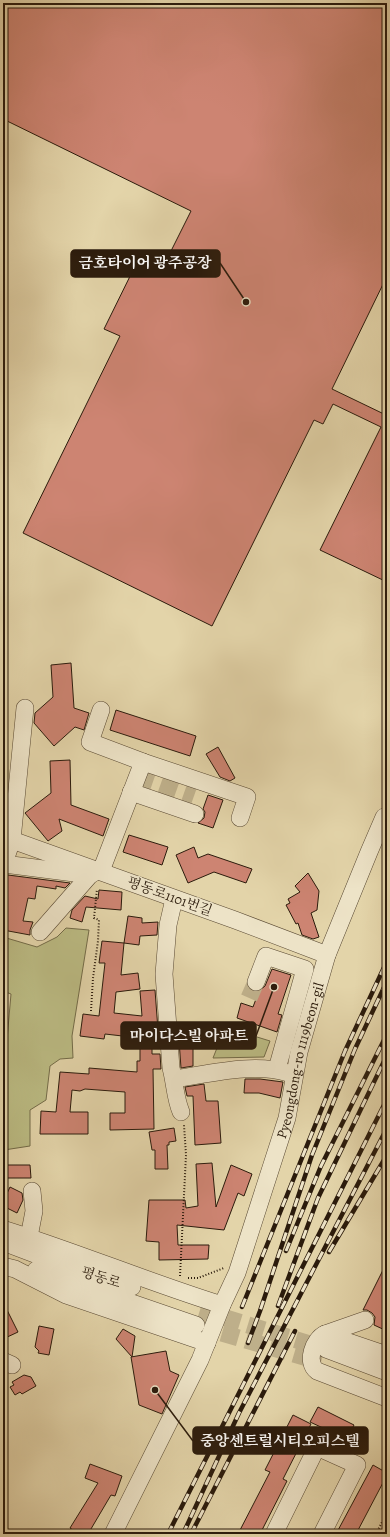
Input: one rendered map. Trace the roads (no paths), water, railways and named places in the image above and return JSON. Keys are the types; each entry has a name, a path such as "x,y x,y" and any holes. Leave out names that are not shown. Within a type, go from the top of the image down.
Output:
{"street":[{"path":"25,708 12,840 3,865 97,872"},
{"path":"100,710 90,742 143,762 247,797 240,818"},
{"path":"40,932 97,872 143,762"},
{"path":"131,792 195,814"},
{"name":"Pyeongdong-ro 1119beon-gil","path":"113,1534 200,1360 222,1305 237,1273 287,1118 300,1052 327,955 384,818"},
{"name":"평동로1101번길","path":"12,840 97,872 235,920 327,955"},
{"path":"174,899 168,925 164,974 171,1068 177,1101 181,1112"},
{"path":"256,982 266,956 322,974"},
{"path":"277,1069 305,969"},
{"path":"174,1079 256,1068 277,1069 296,1075"},
{"path":"29,1237 34,1211 32,1191"},
{"path":"3,1229 175,1290 222,1305"},
{"name":"평동로","path":"3,1242 198,1318 3,1260"},
{"path":"3,1266 15,1269 66,1295 207,1343"},
{"path":"324,1348 365,1320"},
{"path":"387,1389 324,1348 320,1336 314,1348 311,1363 314,1368 387,1398"},
{"path":"324,1348 387,1355"},
{"path":"324,1348 387,1372"},
{"path":"274,1534 316,1447 357,1465 322,1534"}],"tunnel":[{"path":"137,776 194,796"},
{"path":"249,998 256,982"},
{"path":"200,1310 326,1349"},
{"path":"198,1326 321,1362"}],"railway":[{"path":"242,1307 345,1051 387,961"},
{"path":"248,1343 312,1155 355,1049 387,981"},
{"path":"286,1251 321,1166 387,1034"},
{"path":"278,1306 318,1198 387,1055"},
{"path":"168,1534 387,1099"},
{"path":"183,1534 239,1413 387,1128"},
{"path":"329,1252 387,1155"},
{"path":"191,1534 295,1331"}],"place":[{"name":"금호타이어 광주공장","path":"246,302"},
{"name":"마이다스빌 아파트","path":"274,987"},
{"name":"중앙센트럴시티오피스텔","path":"155,1390"}]}
